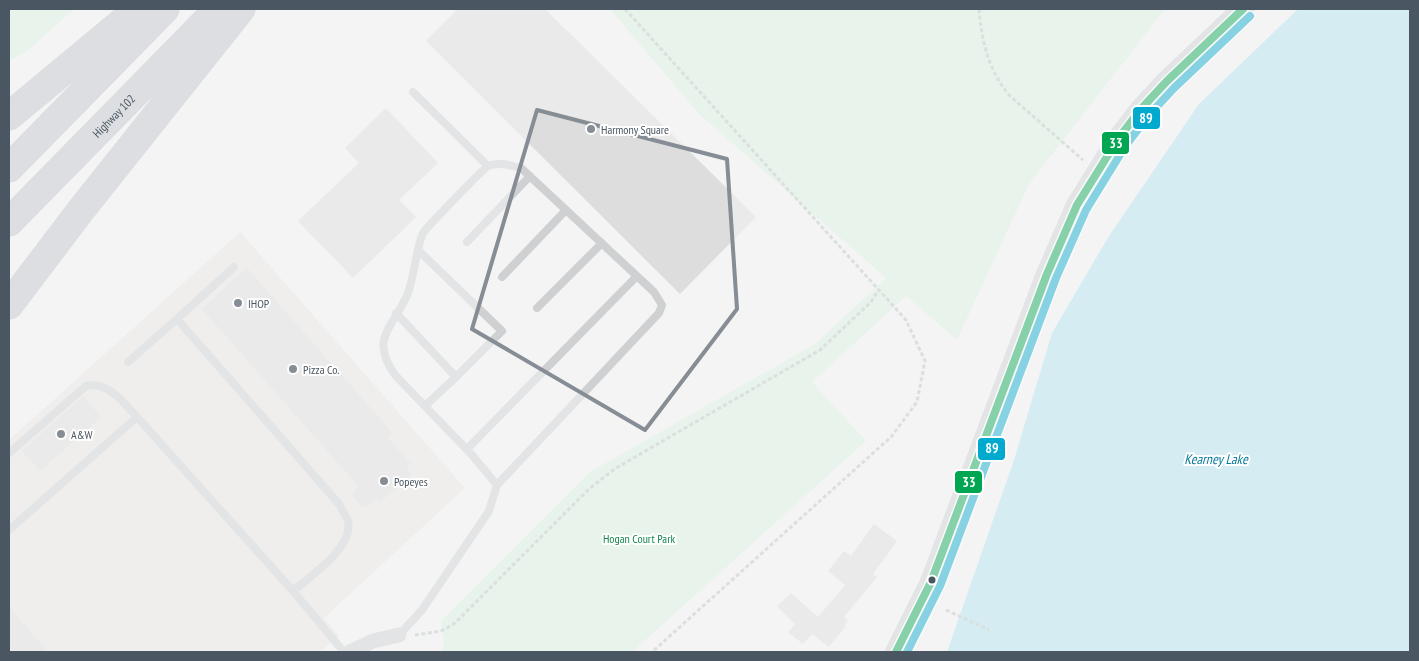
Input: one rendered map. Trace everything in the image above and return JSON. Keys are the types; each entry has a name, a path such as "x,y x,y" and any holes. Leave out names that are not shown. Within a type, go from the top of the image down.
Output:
{"highway":[{"path":"9,116 138,9"},
{"path":"9,168 165,9"},
{"name":"Highway 102","path":"9,222 218,9"},
{"path":"9,305 80,210 241,9"}],"main road":[{"path":"896,652 931,582 1060,240 1077,205 1096,172 1147,102 1243,9"}],"street":[{"path":"350,652 373,641 400,635"}],"lane":[{"path":"413,92 488,166"},
{"path":"400,635 422,610 490,511 497,484 659,313 662,306 659,298 637,276 530,176 521,168 507,164 488,166 423,234 407,295 385,331 382,349 386,363 467,449 497,484"},
{"path":"466,242 530,176"},
{"path":"502,277 566,210"},
{"path":"537,308 602,243"},
{"path":"419,251 502,331 425,406"},
{"path":"128,362 234,267"},
{"path":"467,449 637,276"},
{"path":"396,313 456,377"},
{"path":"177,319 338,504 348,521 348,537 341,549 293,591"},
{"path":"9,453 86,386 96,384 107,388 137,417 293,591 344,652"},
{"path":"9,530 137,417"}],"path":[{"path":"625,9 906,320 925,361 917,402 891,437 652,652"},
{"path":"979,9 984,49 1000,84 1010,96 1096,172"},
{"path":"400,635 441,631 454,624 590,488 616,468 820,350 871,302 879,290"},
{"path":"946,610 989,630"}],"highlighted area":[{"path":"537,110 727,159 737,309 645,430 472,329"}],"shaded area":[{"path":"240,232 465,488 324,618 339,636 320,652 9,652 9,440"}],"green space":[{"path":"9,9 74,9 26,52 9,61"},
{"name":"Hogan Court Park","path":"610,9 1165,9 1029,184 957,340 906,296 812,382 866,441 632,652 442,652 444,641 441,621 590,472 815,344 886,278 699,114"}],"water":[{"name":"Kearney Lake","path":"1298,9 1410,9 1410,652 947,652 1014,460 1052,333 1109,236 1199,104"}],"building":[{"name":"Harmony Square","path":"458,9 545,9 756,217 680,294 426,41"},
{"path":"386,108 438,163 399,200 416,217 353,278 298,221 359,163 345,148"},
{"path":"247,268 392,432 387,437 411,464 406,468 411,474 379,503 376,499 366,508 362,507 352,496 353,492 359,487 202,309"},
{"name":"A&W","path":"83,396 101,417 40,471 22,451"},
{"path":"874,524 897,541 873,574 877,577 844,617 848,620 845,624 846,626 829,647 812,634 803,644 788,632 795,624 777,606 791,593 818,617 845,585 828,571 844,551 851,556"},
{"path":"9,607 48,652 9,652"}],"transit line":[{"name":"33","path":"896,652 931,582 1047,274 1077,205 1118,139 1141,109 1167,81 1243,9"},
{"name":"89","path":"907,652 940,586 1056,278 1086,210 1126,145 1149,115 1174,88 1250,16"}],"place":[{"name":"Harmony Square","path":"591,129"},
{"name":"IHOP","path":"238,303"},
{"name":"Pizza Co.","path":"293,369"},
{"name":"A&W","path":"61,434"},
{"name":"Popeyes","path":"384,481"}]}
